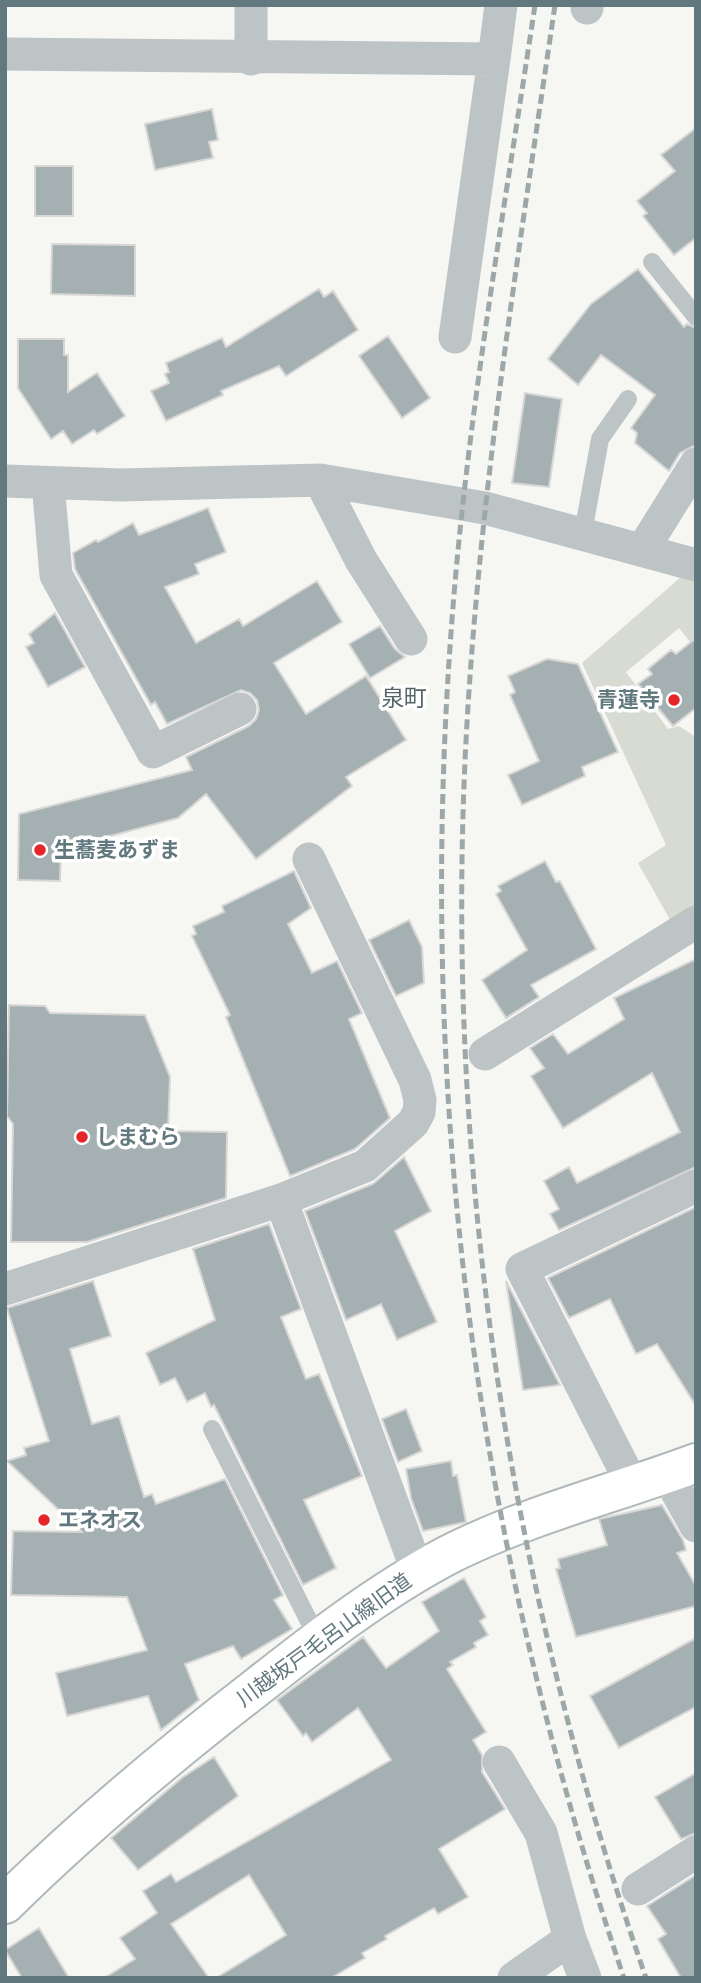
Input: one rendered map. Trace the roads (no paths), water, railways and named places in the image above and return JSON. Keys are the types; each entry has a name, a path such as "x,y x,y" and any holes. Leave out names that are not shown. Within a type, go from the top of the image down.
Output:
{"street":[{"path":"251,5 251,58"},
{"path":"455,337 501,5"},
{"path":"5,54 494,59"},
{"path":"643,549 696,464"},
{"path":"320,480 360,560 411,639"},
{"path":"5,481 48,483 320,480 485,508 696,565"},
{"path":"48,483 56,575 153,752 240,709"},
{"path":"5,1289 281,1200 365,1166 413,1124 419,1112 420,1100 415,1080 309,859"},
{"path":"485,1054 696,922"},
{"path":"696,1186 522,1269 665,1475 696,1526"},
{"path":"281,1200 418,1573"},
{"name":"川越坂戸毛呂山線旧道","path":"5,1904 107,1808 318,1639 418,1573 502,1530 665,1475"},
{"path":"499,1762 541,1833 570,1939 585,1978"},
{"path":"638,1889 696,1853"},
{"path":"514,1978 570,1939"}],"lane":[{"path":"652,262 696,317"},
{"path":"583,533 600,439 628,399"},
{"path":"212,1429 318,1639"}],"railway":[{"path":"535,5 487,318 458,554 451,633 443,805 443,976 452,1145 469,1314 495,1482 529,1648 572,1814 624,1978"},
{"path":"555,5 503,363 473,633 462,883 465,1042 476,1201 495,1360 521,1517 555,1672 597,1826 646,1978"}],"place":[{"name":"青蓮寺","path":"674,700"},
{"name":"生蕎麦あずま","path":"40,850"},
{"name":"しまむら","path":"82,1137"},
{"name":"エネオス","path":"44,1520"}],"district":[{"name":"泉町","path":"404,698"}]}
